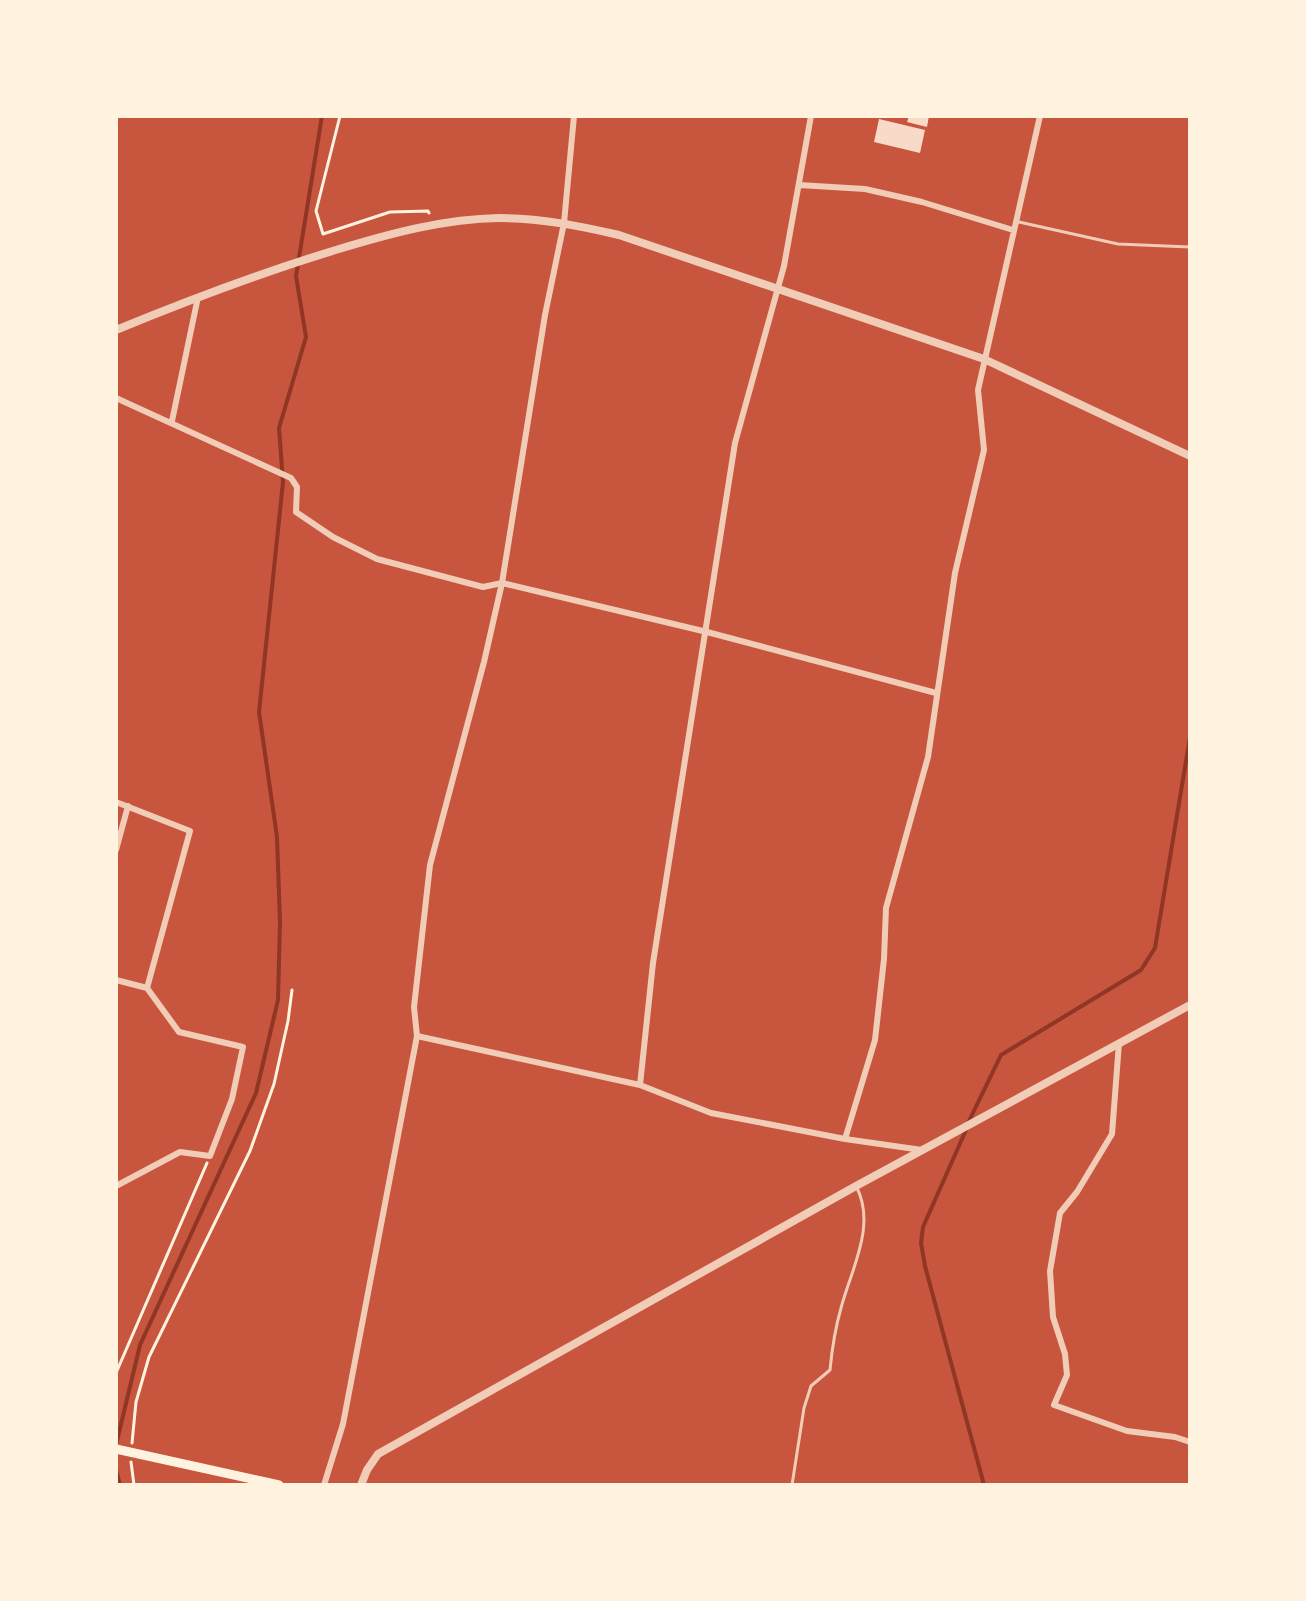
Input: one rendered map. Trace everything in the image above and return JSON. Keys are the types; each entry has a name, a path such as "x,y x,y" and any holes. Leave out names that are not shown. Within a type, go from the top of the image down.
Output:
{"main road":[{"path":"123,1451 249,1482 279,1485"}],"street":[{"path":"324,1485 343,1424 417,1036 414,1007 430,865 502,583 545,315 564,223 574,116"},
{"path":"640,1085 653,963 735,443 777,289 811,116"},
{"path":"845,1139 875,1040 886,908 928,757 955,573 984,450 978,390 1040,116"},
{"path":"799,185 865,189 922,202 1013,230"},
{"path":"116,330 284,266 394,232 434,224 500,218 564,223 619,235 984,359 1190,456"},
{"path":"172,421 198,297"},
{"path":"116,398 291,478 297,487 296,512 333,537 377,559 483,587 502,583 707,632 936,693"},
{"path":"116,802 190,831 147,988"},
{"path":"116,850 128,806"},
{"path":"116,980 147,988 179,1032 243,1047 232,1099 210,1156 180,1152 116,1186"},
{"path":"361,1485 378,1454 856,1186 1190,1005"},
{"path":"417,1036 640,1085 711,1113 845,1139 922,1150"},
{"path":"1119,1043 1112,1134 1077,1192 1060,1213 1050,1271 1053,1317 1065,1354 1067,1375 1054,1405 1127,1431 1190,1442"}],"lane":[{"path":"1015,221 1118,244 1190,247"},
{"path":"792,1485 804,1408 811,1386 830,1370 832,1342 841,1306 860,1253 863,1216 856,1186"}],"path":[{"path":"340,116 316,211 323,234 390,212 428,211 434,224"},
{"path":"134,1485 123,1451 149,1357 250,1151 274,1084 292,990"},
{"path":"116,1373 210,1156"}],"building":[{"path":"909,116 929,116 927,127 907,122"},
{"path":"879,119 925,130 920,153 874,142"}],"waterway":[{"path":"116,1445 140,1345 256,1093 278,1000 280,922 277,837 259,712 283,482 279,428 306,337 296,276 322,116"},
{"path":"969,1121 1001,1055 1141,970 1155,948 1190,737"},
{"path":"966,1130 923,1227 921,1243 984,1485"},
{"path":"116,1470 120,1485"}]}
